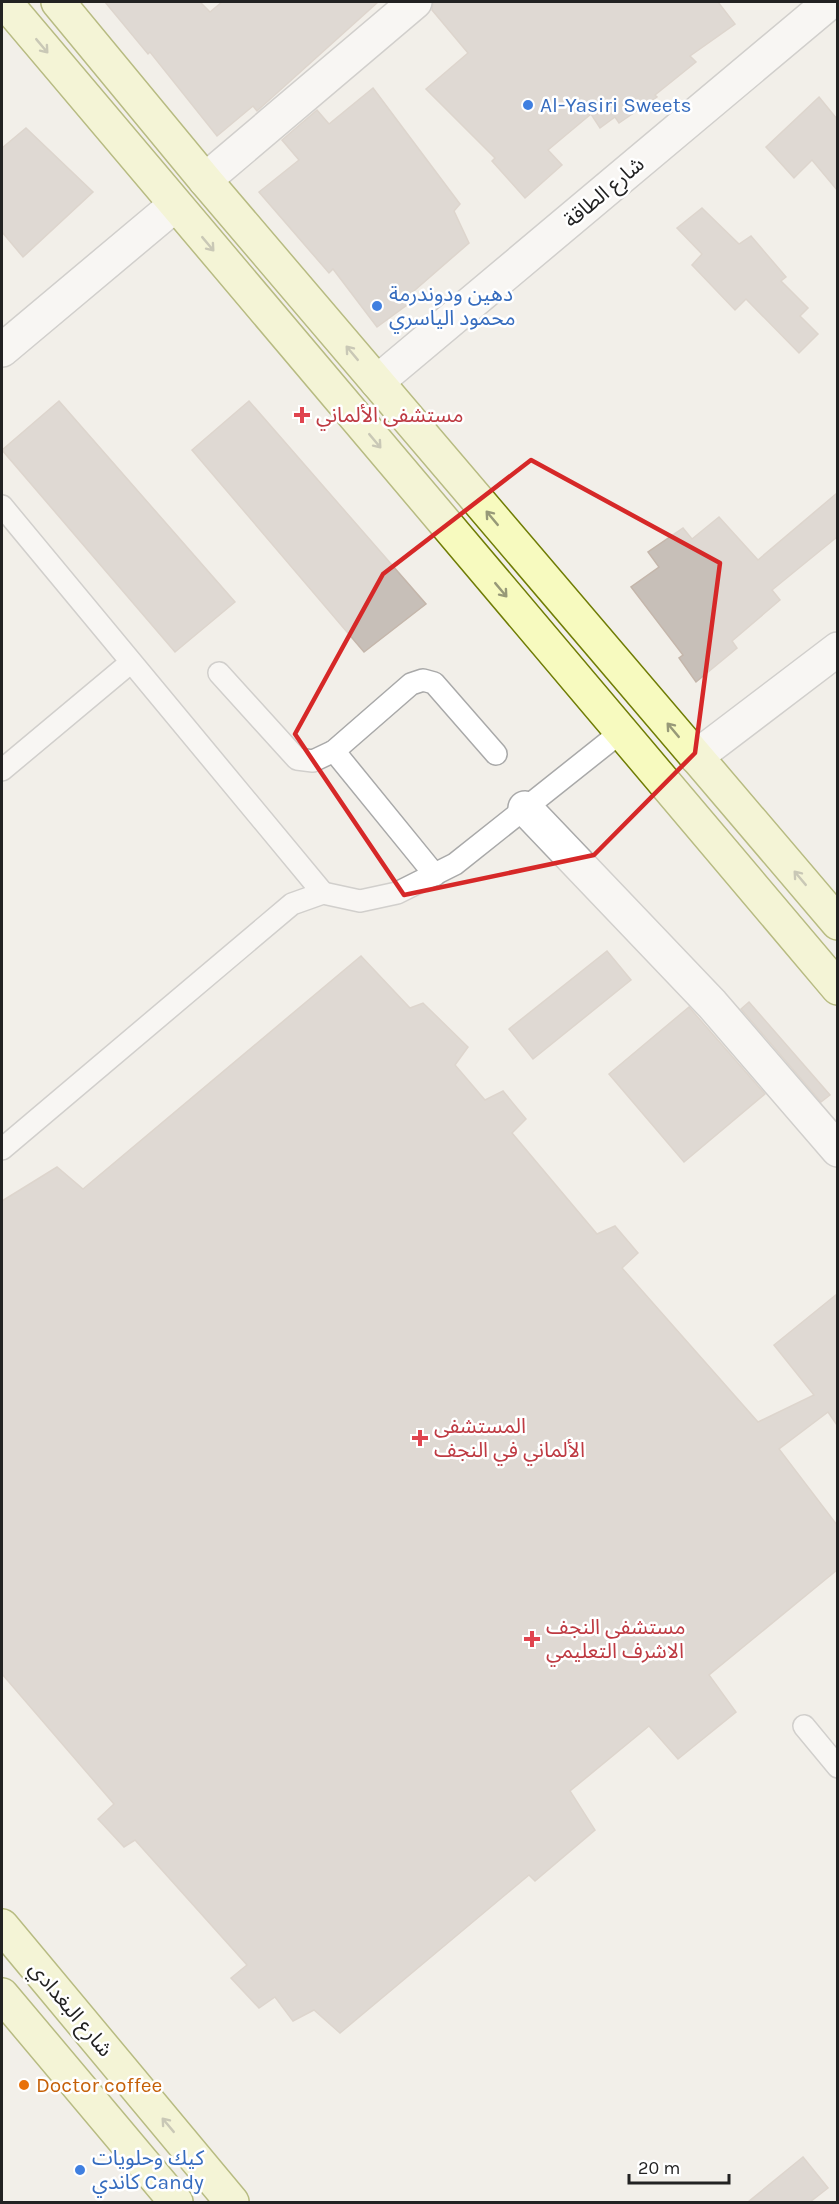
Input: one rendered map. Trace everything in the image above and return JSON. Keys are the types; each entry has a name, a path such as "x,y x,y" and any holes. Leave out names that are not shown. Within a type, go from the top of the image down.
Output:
{"street":[{"path":"5,2 837,988"},
{"path":"57,2 205,180 837,923"},
{"path":"205,180 415,2"},
{"name":"شارع الطاقة","path":"377,382 830,2"},
{"path":"2,350 175,205"},
{"path":"696,757 837,649"},
{"path":"525,808 712,1004 837,1150"},
{"name":"شارع البغدادي","path":"2,1926 232,2202"},
{"path":"2,1994 15,1993 25,1988 33,1978 33,1963"},
{"name":"شارع البغدادي","path":"2,1994 176,2202"},
{"path":"52,2055 53,2038 62,2029 72,2025 86,2026"}],"lane":[{"path":"2,506 323,893"},
{"path":"2,770 130,663"},
{"path":"219,673 297,759 313,761 334,751 411,684 423,680 434,683 496,754"},
{"path":"2,1149 292,904 323,893 360,901 397,893 435,875 455,864 621,732"},
{"path":"334,751 435,875"},
{"path":"804,1726 837,1767"}],"highlighted area":[{"path":"531,460 720,563 695,753 594,855 404,895 295,734 383,574"}],"building":[{"path":"105,2 200,2 210,12 222,2 378,2 257,111 253,106 217,136 150,52 148,54"},
{"path":"433,2 718,2 735,24 690,56 696,62 655,95 657,97 619,123 615,117 600,128 591,114 548,150 562,165 525,198 492,161 495,158 426,89 468,53 432,10"},
{"path":"373,88 460,204 454,211 469,243 407,297 411,302 377,327 333,269 329,273 259,192 299,160 282,140 317,110 329,124"},
{"path":"819,97 837,119 837,190 812,160 794,178 766,147"},
{"path":"26,128 93,192 23,257 2,232 2,148"},
{"path":"702,208 739,244 751,236 786,277 781,281 808,308 800,316 818,334 799,353 746,299 735,310 692,265 702,254 677,228"},
{"path":"59,401 235,602 175,652 2,450"},
{"path":"249,401 426,604 364,652 192,450"},
{"path":"837,493 837,537 772,590 780,600 732,641 737,648 696,682 679,658 683,655 631,587 659,567 648,552 683,528 692,539 719,517 758,560"},
{"path":"607,951 631,980 533,1059 509,1029"},
{"path":"361,956 410,1008 423,1003 468,1047 455,1065 485,1100 503,1091 526,1119 512,1133 597,1234 615,1226 638,1253 622,1268 758,1422 814,1395 774,1345 837,1294 837,1425 828,1412 779,1449 837,1525 837,1570 709,1675 736,1712 678,1759 649,1726 570,1791 595,1830 535,1881 529,1875 340,2033 314,2010 293,2021 275,1997 259,2008 231,1978 247,1965 135,1840 124,1847 98,1819 114,1804 2,1674 2,1201 57,1167 83,1189"},
{"path":"749,1002 830,1095 821,1102 741,1009"},
{"path":"689,1007 765,1094 684,1162 609,1074"},
{"path":"803,2157 828,2188 810,2202 748,2202"}],"place":[{"name":"Al-Yasiri Sweets","path":"528,105"},
{"name":"دهين ودوندرمة محمود الياسري","path":"377,306"},
{"name":"مستشفى الألماني","path":"302,415"},
{"name":"المستشفى الألماني في النجف","path":"420,1438"},
{"name":"مستشفى النجف الاشرف التعليمي","path":"532,1639"},
{"name":"Doctor coffee","path":"24,2085"},
{"name":"كيك وحلويات كاندي Candy","path":"80,2170"}]}
